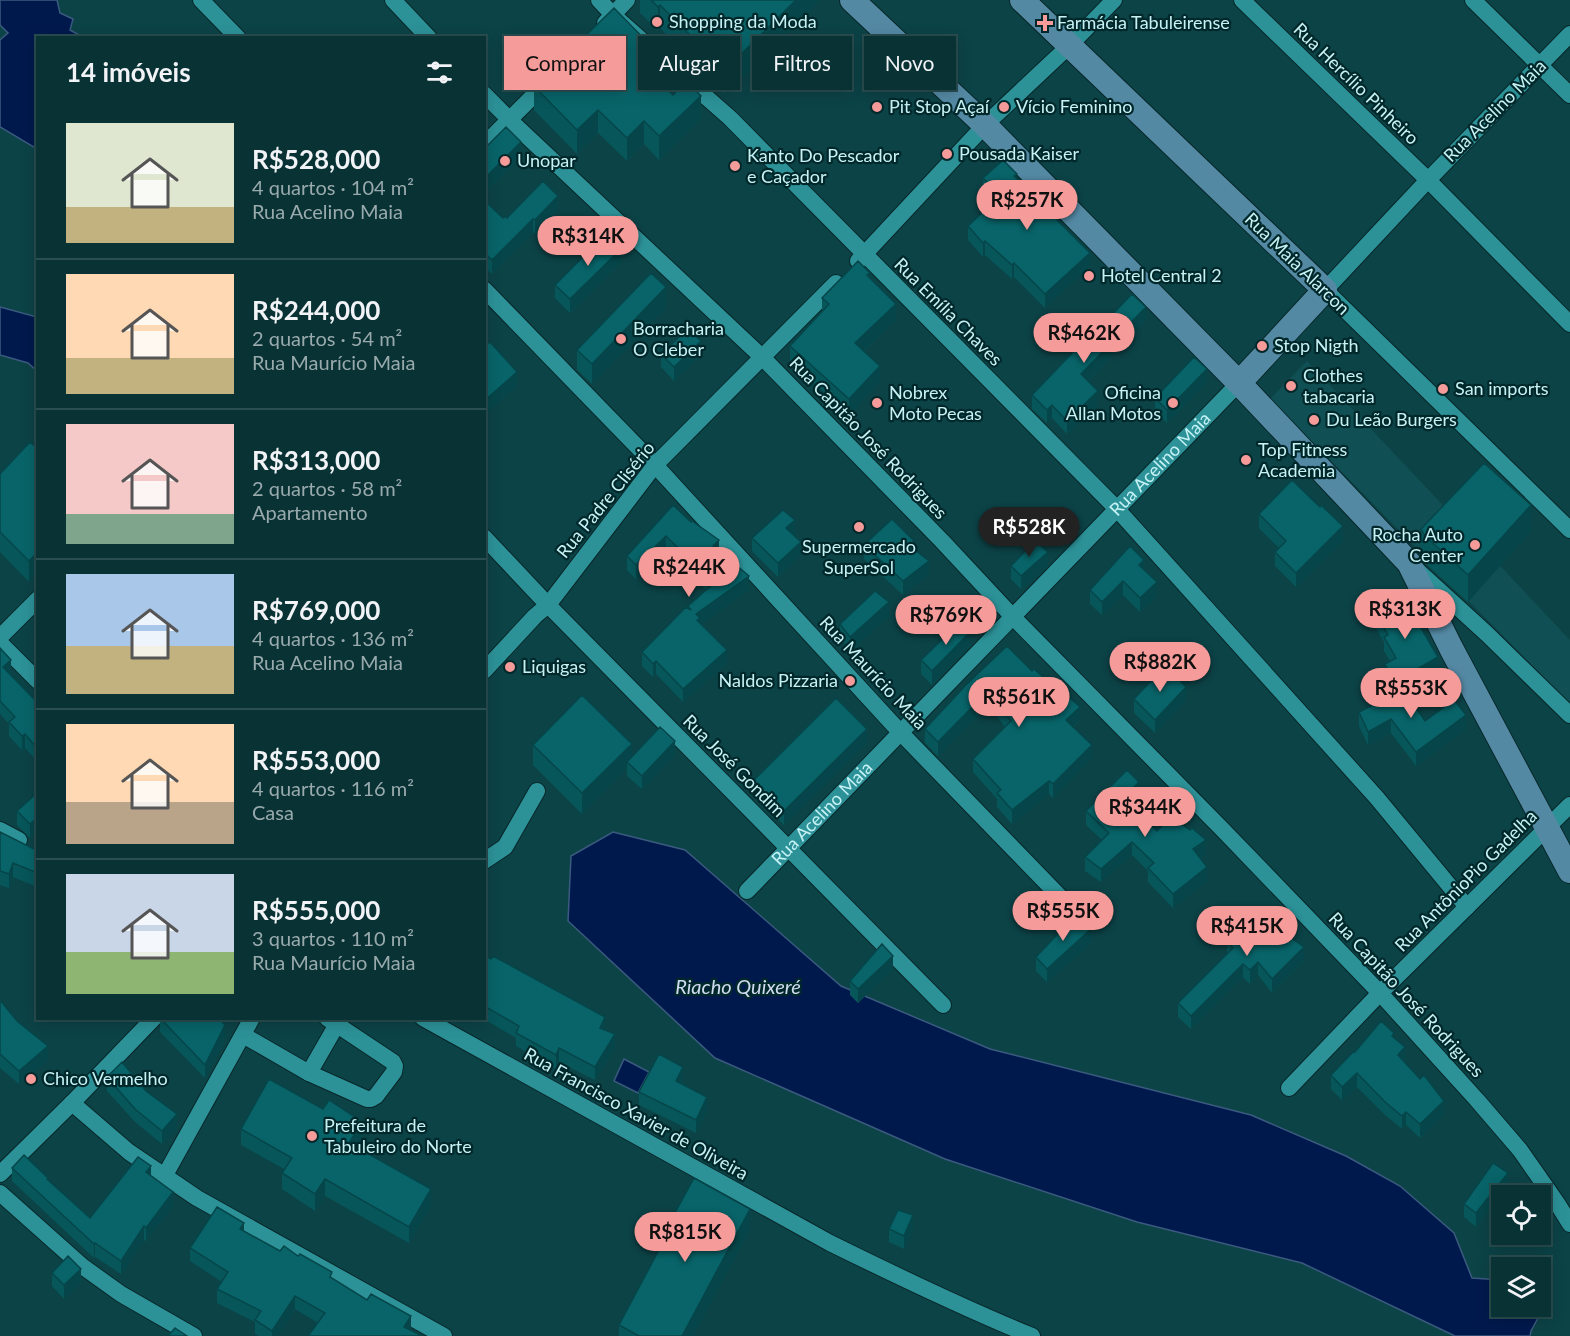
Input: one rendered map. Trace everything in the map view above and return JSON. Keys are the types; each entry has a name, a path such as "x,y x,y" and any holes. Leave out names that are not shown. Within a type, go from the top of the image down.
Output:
{"main road":[{"path":"852,0 985,125 1239,383 1409,563 1451,648 1570,871"},
{"name":"Rua Maia Alarcon","path":"1022,0 1325,290"},
{"name":"Rua Acelino Maia","path":"1239,383 1325,290"}],"street":[{"path":"201,0 236,36"},
{"path":"393,0 427,36"},
{"name":"Rua Emília Chaves","path":"599,0 730,118 1116,508 1377,798 1467,907"},
{"path":"597,32 627,0"},
{"name":"Rua Padre Clisério","path":"486,669 548,605 655,465 864,255 985,125 1114,0"},
{"name":"Rua Hercílio Pinheiro","path":"1242,0 1428,180 1570,324"},
{"path":"1473,0 1570,95"},
{"name":"Rua Acelino Maia","path":"1325,290 1570,34"},
{"path":"486,144 538,90"},
{"name":"Rua Capitão José Rodrigues","path":"486,96 763,358 1013,617 1214,820 1380,993 1477,1100 1520,1150 1570,1224"},
{"name":"Rua Maia Alarcon","path":"1325,290 1570,530"},
{"name":"Rua Maurício Maia","path":"486,291 655,465 900,732 1067,904"},
{"name":"Rua Acelino Maia","path":"747,891 1239,383"},
{"name":"Rua José Gondim","path":"486,539 787,849 943,1005"},
{"path":"1409,563 1570,714"},
{"path":"0,637 36,601"},
{"path":"0,643 36,679"},
{"path":"486,861 506,847 537,792"},
{"name":"Rua AntônioPio Gadelha","path":"1289,1088 1380,993 1570,805"},
{"path":"0,830 19,840"},
{"path":"0,1174 152,1020"},
{"path":"164,1177 251,1020"},
{"name":"Rua Francisco Xavier de Oliveira","path":"427,1020 830,1243 968,1309 1032,1336"},
{"path":"243,1035 309,1073 367,1099 376,1096 394,1072 395,1066 393,1062 332,1022 309,1073"},
{"path":"72,1103 129,1152 197,1198 444,1336"},
{"path":"0,1193 82,1266 121,1294 194,1336"}],"shaded area":[{"path":"1307,361 1570,640 1570,704 1270,399"}],"water":[{"path":"0,0 57,0 60,13 73,19 70,30 81,36 36,36 36,148 0,127 0,40 8,33 0,25"},
{"path":"0,307 36,317 36,370 28,363 0,355"},
{"name":"Riacho Quixeré","path":"613,832 685,850 841,986 990,1049 1251,1115 1346,1156 1400,1186 1454,1233 1472,1278 1491,1279 1491,1317 1538,1317 1530,1336 1455,1336 1302,1263 1137,1222 945,1159 715,1058 568,921 571,856"},
{"path":"624,1059 649,1072 638,1093 614,1081"}],"building":[{"path":"651,0 796,0 759,36 752,36 752,43 740,55 740,36 691,36 660,5 658,7"},
{"path":"614,8 641,36 638,36 638,90 668,90 673,95 678,90 695,90 701,96 659,136 644,121 627,138 598,110 577,130 538,90 626,90 626,36 585,36"},
{"path":"506,127 521,142 486,177 486,147"},
{"path":"1003,160 1017,174 1014,176 1060,217 1057,220 1090,253 1045,294 1014,263 1012,265 985,241 983,243 968,226 1001,195 983,178"},
{"path":"543,181 558,196 492,260 486,255 486,202 503,218 506,216 507,218"},
{"path":"606,234 621,249 570,299 555,285"},
{"path":"858,261 870,273 867,275 896,304 855,343 880,366 849,399 790,346 829,304 822,298"},
{"path":"651,273 666,287 592,364 577,350"},
{"path":"1132,294 1146,307 1081,374 1098,391 1067,421 1052,405 1047,410 1032,395"},
{"path":"688,329 701,341 674,367 661,354"},
{"path":"490,342 517,372 486,399 486,345"},
{"path":"1194,357 1207,369 1167,410 1155,398"},
{"path":"30,442 36,447 36,554 29,561 0,532 0,474"},
{"path":"1484,463 1531,505 1468,575 1425,536 1421,529"},
{"path":"1292,480 1343,526 1296,573 1275,552 1286,541 1259,514"},
{"path":"673,505 691,522 719,540 713,546 749,576 696,614 700,618 697,620 727,650 683,689 656,661 653,664 642,652 686,607 691,610 688,606 714,583 666,536 636,565 627,556"},
{"path":"783,510 795,520 786,528 801,542 778,563 752,538"},
{"path":"892,519 914,541 909,545 929,561 903,581 864,545"},
{"path":"1035,541 1048,552 1021,576 1011,566"},
{"path":"1130,546 1144,560 1139,565 1157,582 1140,598 1123,581 1102,602 1090,590"},
{"path":"875,591 889,602 850,637 840,624"},
{"path":"1403,597 1438,657 1395,682 1385,664 1396,658 1384,637 1388,635 1375,613"},
{"path":"961,621 971,631 932,671 921,660"},
{"path":"1007,646 1032,671 1034,669 1050,681 1080,707 1066,720 1092,745 1053,784 1049,781 1012,810 997,793 1001,790 973,759 1011,721 988,691 938,742 925,729"},
{"path":"0,648 11,660 3,667 34,699 36,698 36,747 25,734 22,736 9,722 15,717 0,701"},
{"path":"1165,666 1186,687 1155,720 1134,699"},
{"path":"1403,690 1425,721 1454,700 1466,715 1416,752 1391,719 1368,732 1359,712"},
{"path":"582,695 632,744 582,793 533,745"},
{"path":"836,698 867,729 784,811 753,781"},
{"path":"660,727 675,741 642,776 627,762"},
{"path":"1127,770 1139,782 1122,799 1157,831 1171,817 1190,830 1192,828 1206,840 1193,849 1207,867 1173,894 1148,868 1154,863 1132,842 1101,869 1085,857 1109,833 1086,811"},
{"path":"36,794 36,819 30,824 17,811"},
{"path":"0,832 36,850 35,872 13,863 9,874 0,871"},
{"path":"1263,908 1274,917 1287,935 1304,947 1272,979 1258,962 1250,970 1243,964 1191,1016 1178,1003 1233,948 1227,941"},
{"path":"1075,916 1091,929 1047,969 1036,957"},
{"path":"882,944 893,956 858,989 850,981"},
{"path":"486,956 491,959 493,956 605,1017 600,1028 615,1034 595,1067 559,1048 556,1055 516,1033 519,1026 486,1007"},
{"path":"0,1000 17,1021 48,1046 19,1071 0,1054"},
{"path":"162,1020 220,1020 225,1025 205,1065"},
{"path":"1381,1021 1394,1033 1392,1036 1405,1047 1398,1055 1420,1079 1424,1075 1444,1101 1420,1124 1406,1112 1402,1116 1357,1073 1342,1087 1331,1075 1355,1052"},
{"path":"659,1054 683,1067 676,1081 707,1097 696,1120 639,1092"},
{"path":"122,1062 146,1091 177,1114 162,1131 135,1109 107,1077"},
{"path":"269,1079 323,1109 329,1100 362,1122 349,1143 431,1189 409,1227 325,1179 315,1194 282,1173 292,1158 241,1129"},
{"path":"24,1155 90,1218 138,1157 151,1166 146,1172 173,1192 146,1228 144,1226 121,1261 94,1244 12,1168"},
{"path":"1493,1163 1508,1173 1498,1185 1491,1185 1491,1194 1476,1213 1464,1204"},
{"path":"694,1178 750,1209 682,1336 639,1336 619,1325 660,1248 657,1246"},
{"path":"217,1207 244,1223 240,1229 280,1251 284,1246 298,1256 300,1254 332,1272 330,1277 367,1300 371,1294 411,1316 404,1327 422,1336 308,1336 325,1313 295,1296 272,1331 255,1320 261,1311 217,1289 228,1272 190,1248"},
{"path":"898,1210 913,1215 904,1236 889,1229"},
{"path":"68,1256 81,1269 64,1285 52,1273"},
{"path":"175,1328 187,1336 168,1336"}],"place":[{"name":"Shopping da Moda","path":"657,22"},
{"name":"Farmácia Tabuleirense","path":"1045,23"},
{"name":"Pit Stop Açaí","path":"877,107"},
{"name":"Vício Feminino","path":"1004,107"},
{"name":"Pousada Kaiser","path":"947,154"},
{"name":"Unopar","path":"505,161"},
{"name":"Kanto Do Pescador e Caçador","path":"735,166"},
{"name":"Hotel Central 2","path":"1089,276"},
{"name":"Borracharia O Cleber","path":"621,339"},
{"name":"Stop Nigth","path":"1262,346"},
{"name":"Clothes tabacaria","path":"1291,386"},
{"name":"San imports","path":"1443,389"},
{"name":"Nobrex Moto Pecas","path":"877,403"},
{"name":"Oficina Allan Motos","path":"1173,403"},
{"name":"Du Leão Burgers","path":"1314,420"},
{"name":"Top Fitness Academia","path":"1246,460"},
{"name":"Supermercado SuperSol","path":"859,527"},
{"name":"Rocha Auto Center","path":"1475,545"},
{"name":"Liquigas","path":"510,667"},
{"name":"Naldos Pizzaria","path":"850,681"},
{"name":"Chico Vermelho","path":"31,1079"},
{"name":"Prefeitura de Tabuleiro do Norte","path":"312,1136"}]}
